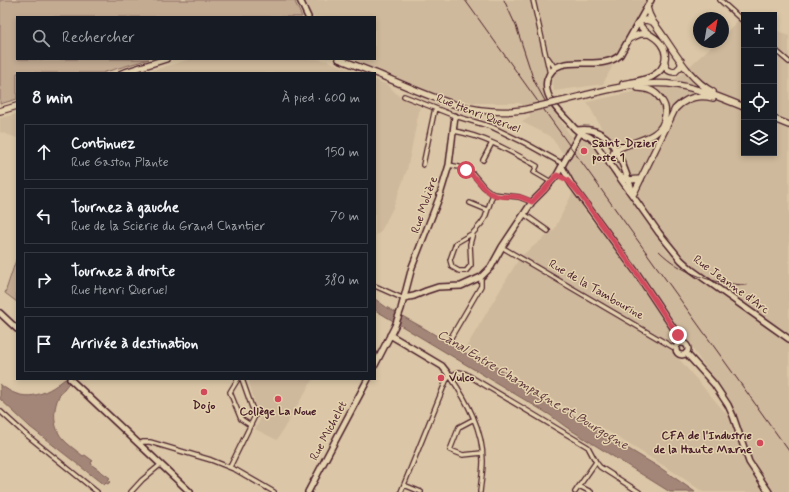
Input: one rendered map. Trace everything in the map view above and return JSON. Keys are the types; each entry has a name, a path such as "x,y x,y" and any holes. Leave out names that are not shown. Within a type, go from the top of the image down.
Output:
{"main road":[{"path":"300,0 308,16"},
{"path":"376,363 395,326 404,298 438,288 462,286 482,277 491,266 532,202 551,182 563,166 579,132 564,117 549,97 546,87 550,74 555,68 568,64 604,63 613,60 620,55 631,38 651,0"},
{"path":"647,7 653,22 693,77 702,85 741,105"},
{"path":"640,22 646,20 653,22"},
{"path":"640,22 642,29 661,44 666,56 666,69 675,72 681,66 680,60"},
{"path":"631,38 640,34 648,34"},
{"path":"125,72 163,60"},
{"path":"342,60 372,72"},
{"path":"580,97 612,87 650,78 658,73 665,63"},
{"path":"376,73 463,108 492,112 523,110 594,94 644,85 675,85 708,93 741,106"},
{"path":"594,94 639,88 647,89 656,93 664,104 665,118 660,129 646,138 616,150 613,153 610,164"},
{"path":"634,193 675,108 679,104 695,96 707,96 741,106"},
{"path":"0,111 16,106"},
{"name":"Rue Molière","path":"404,298 412,267 439,198 449,165 455,116"},
{"path":"777,120 789,124"},
{"name":"Rue Jeanne d'Arc","path":"579,132 588,130 602,134 610,140 616,150 638,202"},
{"name":"Rue Jeanne d'Arc","path":"579,132 592,138 670,248 686,266 789,339"},
{"path":"646,138 652,141 656,148"},
{"path":"563,166 572,185 636,272 678,335 681,343 687,346 688,350 686,353"},
{"path":"557,175 572,185"},
{"path":"618,175 628,180 641,178"},
{"path":"0,313 16,328"},
{"path":"390,335 442,366 450,376"},
{"path":"681,343 676,349 677,352 680,355 686,353"},
{"path":"686,353 714,384 728,405 750,462 769,492"},
{"name":"Rue Michelet","path":"308,492 367,380"},
{"path":"72,381 190,492"}],"street":[{"path":"533,0 550,74"},
{"path":"720,0 741,19"},
{"path":"777,52 789,62"},
{"path":"547,57 555,68"},
{"name":"Rue Henri Queruel","path":"404,96 455,116 492,127 525,143 563,166"},
{"path":"423,165 435,108"},
{"path":"454,131 467,133 492,143 537,166 534,172 551,182"},
{"path":"483,160 492,143"},
{"path":"449,165 459,167 473,174 484,187 493,194 519,197 532,202"},
{"path":"473,233 470,244 471,265 466,271 463,272 456,270 452,267 450,260 456,243 473,233 481,224 493,194"},
{"path":"470,202 487,210"},
{"path":"524,214 548,231"},
{"name":"Rue de la Tambourine","path":"505,249 676,349"},
{"path":"450,340 481,286 482,277"},
{"path":"376,286 404,298"},
{"path":"401,492 446,381 450,376 459,372 513,402 588,448 600,467 640,492"},
{"path":"450,376 457,386 474,419 481,441 483,461 480,492"},
{"path":"237,380 230,392 241,419 250,424"},
{"path":"230,468 255,416 242,380"},
{"path":"0,410 29,437 97,492"},
{"path":"474,419 459,427 450,450 463,455 482,453"},
{"path":"139,444 143,442 150,442 199,455 230,468 274,492"},
{"path":"575,492 596,462"},
{"path":"131,492 142,480 160,465"},
{"path":"404,485 421,492"},
{"path":"579,486 591,492"}],"shaded area":[{"path":"0,0 294,0 302,16 16,16 16,60 146,60 105,72 16,72 16,99 0,104"},
{"path":"305,0 532,0 547,68 542,83 543,93 548,103 578,146 581,139 589,139 668,253 691,274 789,343 789,492 774,492 751,458 731,403 573,182 566,169 569,159 567,156 562,152 550,136 522,122 530,117 525,106 519,103 478,103 453,99 423,89 354,60 376,60 376,16 312,16"},
{"path":"536,0 647,0 603,84 554,91 548,50"},
{"path":"741,18 741,156 777,156 777,30 789,36 789,335 688,262 670,242 640,199 587,102 637,91 666,88 709,48 729,48 729,29"},
{"path":"187,60 322,60 357,72 147,72"},
{"path":"376,80 388,85 399,96 420,107 407,170 393,208 380,233 376,235"},
{"path":"16,114 16,138 0,132 0,118"},
{"path":"574,190 588,216 593,223 595,222 676,336 679,359 731,419 746,461 765,492 703,492 677,474 591,421 519,381 517,376 479,354 472,353 465,349 520,257 554,230"},
{"path":"16,260 16,301 5,293"},
{"path":"376,300 472,357 478,356 514,378 516,382 555,407 574,416 662,469 695,492 670,492 566,427 550,415 376,311"},
{"path":"64,380 71,380 60,394 56,405 56,428 67,443 83,456 85,455 93,461 91,462 92,465 110,478 108,480 110,482 108,484 106,483 104,485 30,427 0,399 0,384 17,394 25,396 41,393"},
{"name":"Collège La Noue","path":"248,380 312,380 277,440 255,429 260,420"}],"railway":[{"path":"465,0 789,451"},
{"path":"504,0 516,26 534,81 549,108"},
{"path":"659,251 668,259 688,272 710,280 746,285"}],"place":[{"name":"Saint-Dizier poste 1","path":"584,151"},
{"name":"Vulco","path":"441,378"},
{"name":"Dojo","path":"204,392"},
{"name":"Collège La Noue","path":"278,399"},
{"name":"CFA de l'Industrie de la Haute Marne","path":"760,443"}],"route":[{"path":"466,170 473,174 484,187 493,194 524,198 532,202 557,175 567,180 583,198 636,272 678,335"}],"water label":[{"name":"Canal Entre Champagne et Bourgogne","path":"533,390"}]}
